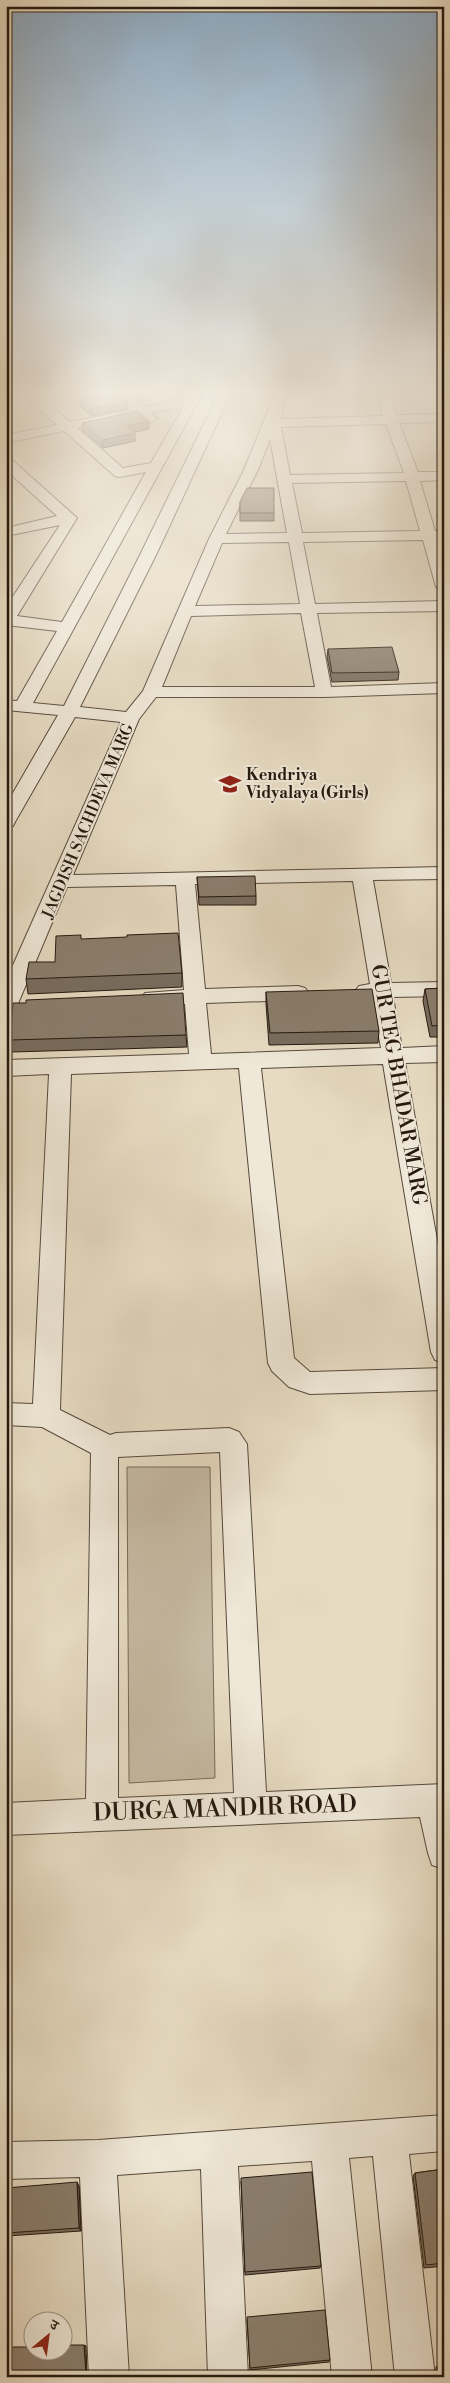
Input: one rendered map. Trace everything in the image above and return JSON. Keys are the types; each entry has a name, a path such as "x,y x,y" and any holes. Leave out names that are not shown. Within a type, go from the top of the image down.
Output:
{"street":[{"path":"52,502 70,518"},
{"path":"131,718 14,705 66,627 136,502"},
{"path":"6,822 69,712 173,502"},
{"name":"JAGDISH SACHDEVA MARG","path":"14,1004 62,881 131,718 151,692 184,611 235,502"},
{"path":"288,502 324,692"},
{"path":"419,502 444,586"},
{"path":"66,627 6,619 70,518"},
{"path":"6,532 70,518"},
{"path":"216,539 444,535"},
{"path":"184,611 444,606"},
{"path":"151,692 324,692 444,688"},
{"path":"62,881 444,873"},
{"name":"GUR TEG BHADAR MARG","path":"362,876 444,1352"},
{"path":"185,879 201,1062"},
{"path":"343,992 444,989"},
{"path":"136,998 313,992"},
{"path":"6,1068 444,1054"},
{"path":"249,1061 281,1363 298,1380 310,1383 444,1379"},
{"path":"46,1416 60,1066"},
{"path":"6,1414 46,1416 100,1445 110,1447 116,1445 229,1440 233,1444 252,1808"},
{"path":"102,1814 104,1454 110,1447"},
{"path":"438,1800 444,1854"},
{"name":"DURGA MANDIR ROAD","path":"6,1819 438,1800"},
{"path":"6,2161 98,2158 444,2134"},
{"path":"389,2137 415,2377"},
{"path":"329,2142 352,2377"},
{"path":"219,2150 228,2377"},
{"path":"98,2158 109,2377"}],"shaded area":[{"path":"127,1467 210,1467 215,1778 129,1783"}],"building":[{"path":"240,502 274,502 274,513 240,513"},
{"path":"392,647 399,672 332,673 328,649"},
{"path":"255,876 256,896 199,897 197,877"},
{"path":"178,933 182,973 26,979 29,962 55,962 56,936 81,935 81,939"},
{"path":"444,988 444,1025 432,1026 425,989"},
{"path":"372,989 379,1031 270,1033 266,992"},
{"path":"183,993 186,1035 10,1040 13,1003 26,1003 26,1000"},
{"path":"444,2169 444,2263 426,2265 415,2173"},
{"path":"312,2172 321,2266 245,2272 241,2178"},
{"path":"77,2182 79,2228 6,2233 6,2188"},
{"path":"325,2310 330,2360 250,2368 247,2317"},
{"path":"72,2345 84,2345 86,2376 90,2377 11,2377 12,2347 22,2347 22,2360 72,2360"},
{"path":"444,2365 444,2377 439,2377 438,2366"}],"place":[{"name":"Kendriya Vidyalaya (Girls)","path":"230,784"}]}
